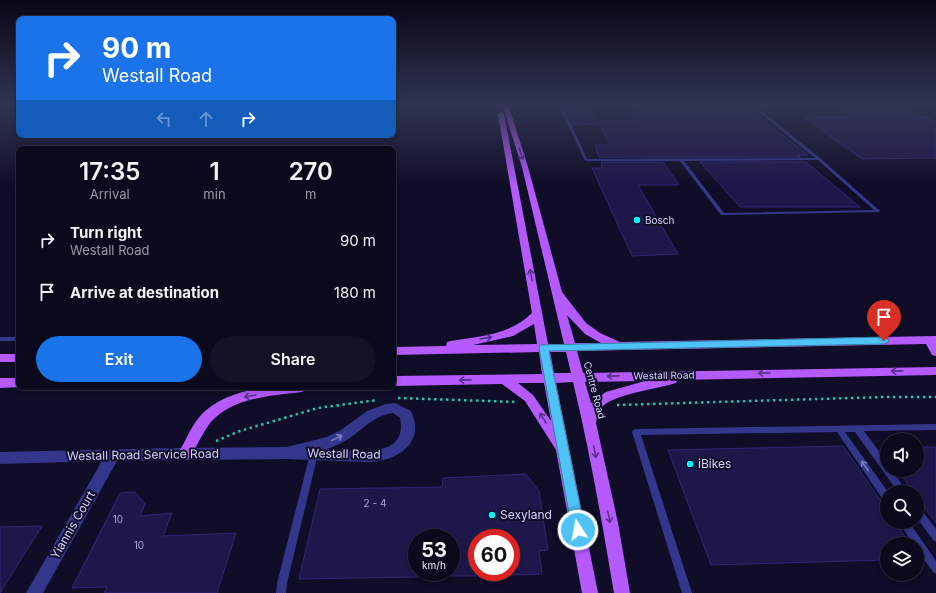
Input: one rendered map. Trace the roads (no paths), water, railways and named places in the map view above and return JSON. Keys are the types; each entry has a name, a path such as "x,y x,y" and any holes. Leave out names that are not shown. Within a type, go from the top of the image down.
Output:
{"main road":[{"path":"504,132 590,593"},
{"name":"Centre Road","path":"513,132 523,160 569,347 590,425 610,523 622,593"},
{"path":"556,290 577,321 584,327 602,339 623,346"},
{"path":"420,350 512,333 532,322 538,313"},
{"path":"396,351 933,340 936,352"},
{"path":"0,358 16,358"},
{"name":"Westall Road","path":"396,381 936,371"},
{"path":"590,425 591,412 596,404 605,399 630,390 694,375"},
{"path":"504,379 529,398 563,451"},
{"path":"0,383 16,383"},
{"path":"185,454 209,416 223,406 244,397 285,390"}],"street":[{"name":"Westall Road","path":"395,408 406,415 409,428 407,437 396,450 387,455 371,457 287,453 322,444 337,438 350,431 368,416 380,410 395,408"},
{"name":"Westall Road Service Road","path":"0,458 287,453"},
{"name":"Yiannis Court","path":"34,593 113,456"}],"lane":[{"path":"573,132 586,160 819,160"},
{"path":"682,161 723,214 878,210 785,132"},
{"path":"0,339 16,339"},
{"path":"688,593 636,432 936,427"},
{"path":"858,428 880,460"},
{"path":"840,429 880,486"},
{"path":"281,593 282,583 314,454"},
{"path":"924,521 936,537"},
{"path":"909,529 936,569"}],"place":[{"name":"Bosch","path":"637,220"},
{"name":"iBikes","path":"690,464"},
{"name":"Sexyland","path":"492,515"}]}
